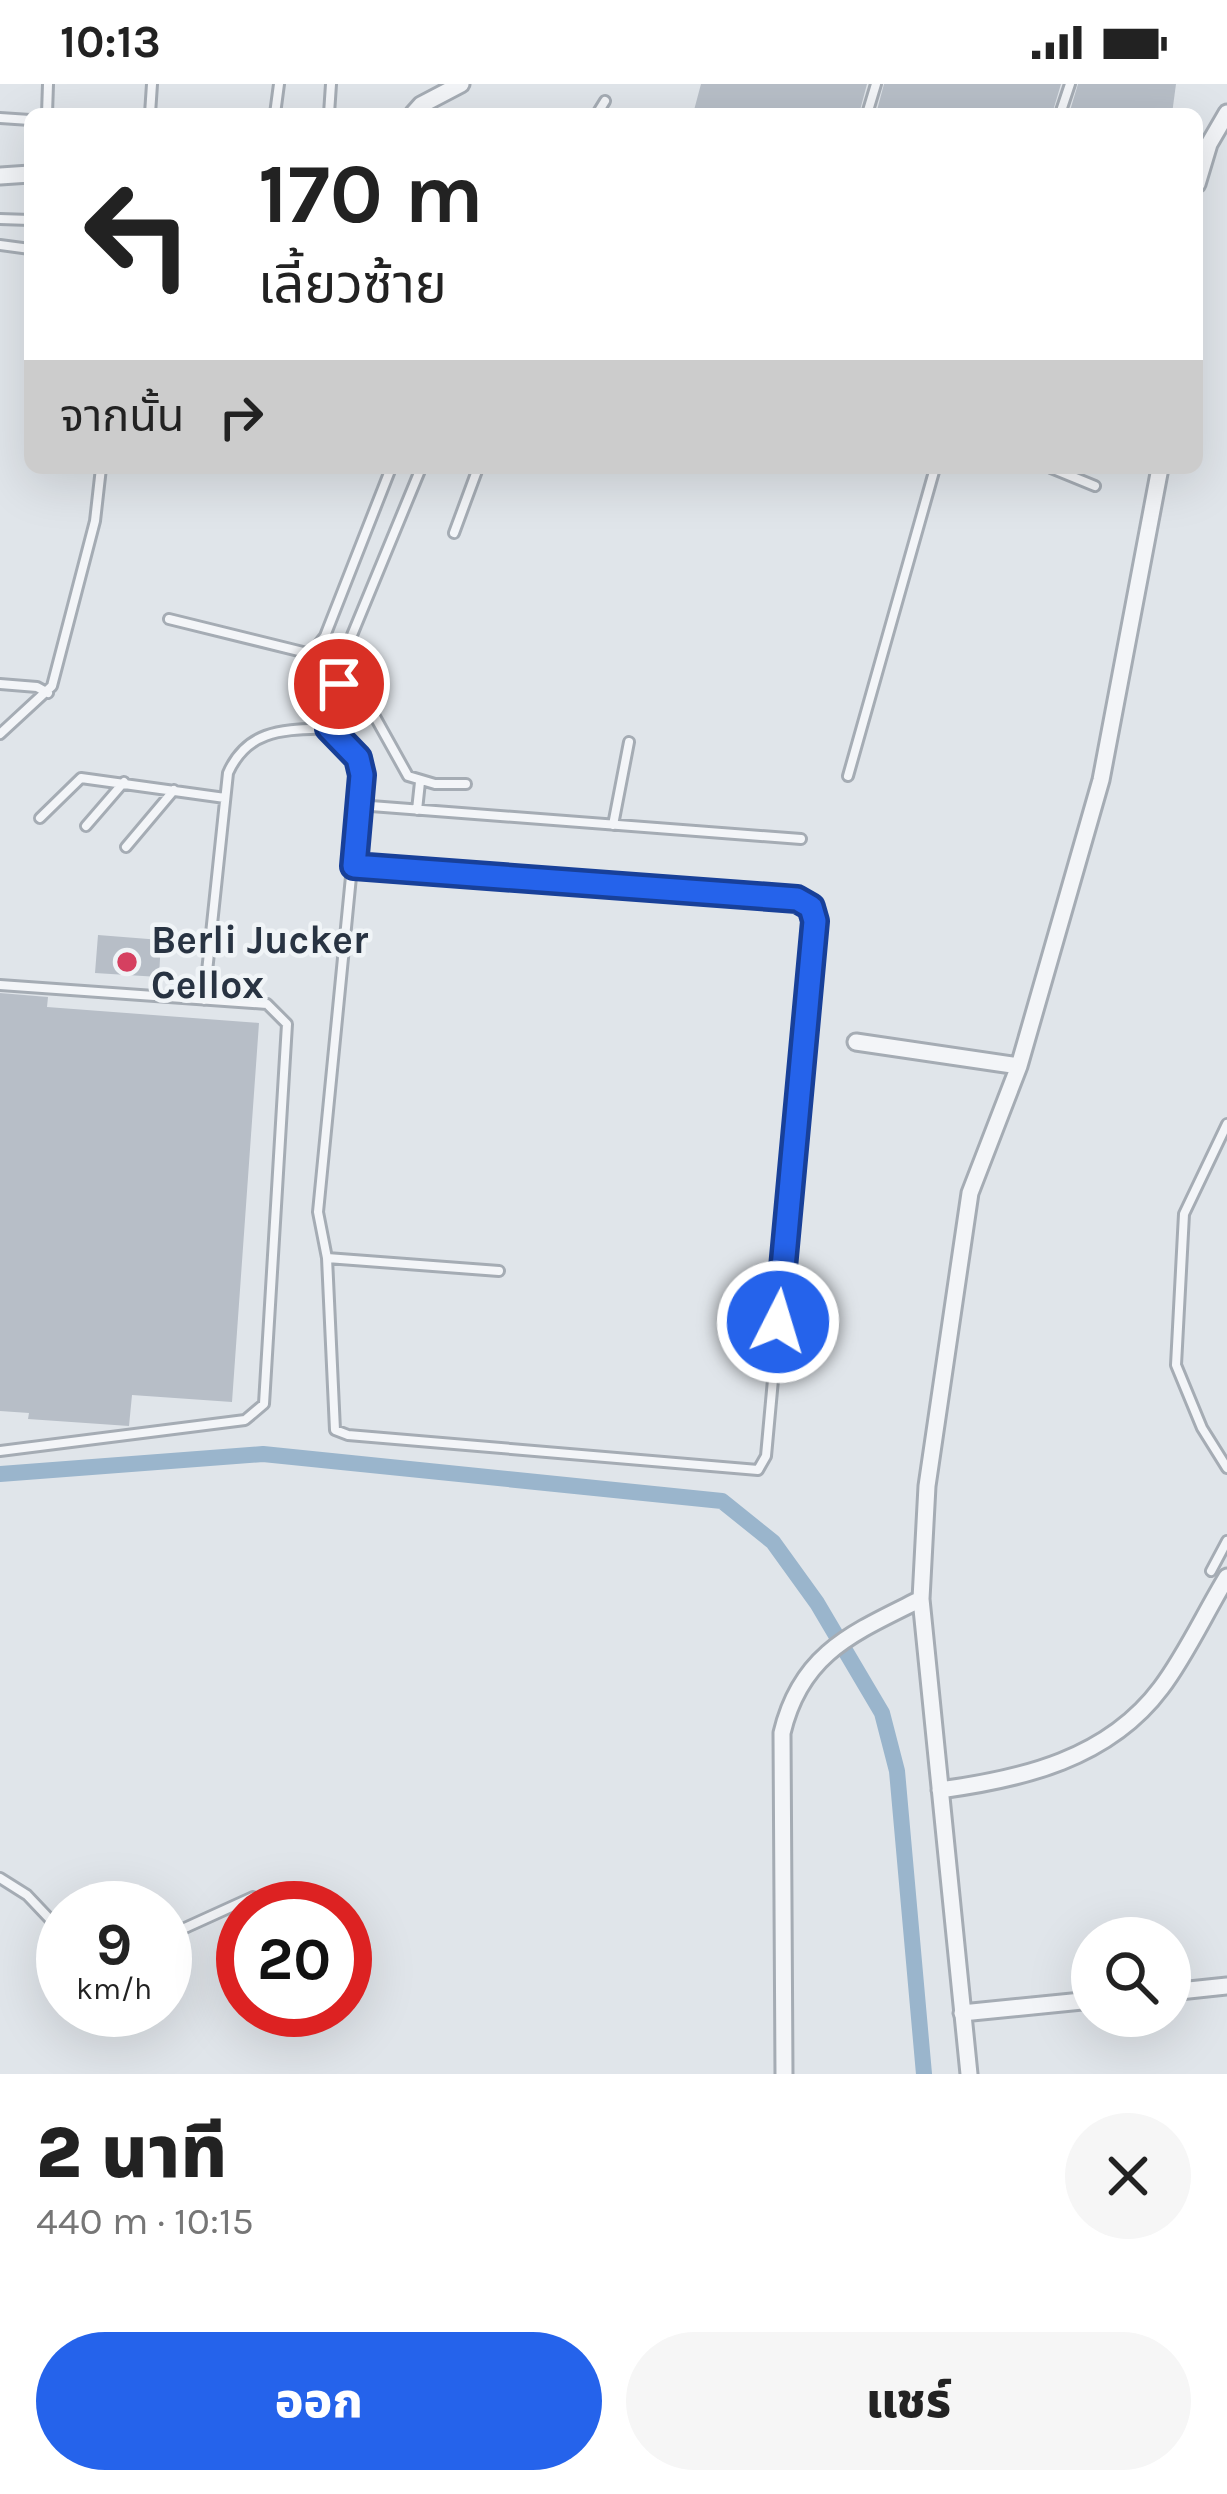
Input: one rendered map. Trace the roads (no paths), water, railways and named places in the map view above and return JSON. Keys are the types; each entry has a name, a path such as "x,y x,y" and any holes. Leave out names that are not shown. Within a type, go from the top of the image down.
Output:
{"street":[{"path":"418,108 461,84"},
{"path":"1203,164 1227,113"},
{"path":"969,2074 921,1599 926,1486 970,1193 1019,1066 1100,780 1159,474"},
{"path":"856,1042 1019,1066"},
{"path":"940,1790 1038,1774 1104,1739 1160,1690 1219,1574"},
{"path":"784,2074 782,1733 789,1703 832,1646 921,1599"},
{"path":"1191,1990 1227,1986"},
{"path":"962,2013 1071,2002"}],"lane":[{"path":"601,108 605,101"},
{"path":"0,734 48,693 86,563 100,474"},
{"path":"169,619 311,653 326,636 389,474"},
{"path":"329,728 350,640 419,474"},
{"path":"454,533 476,474"},
{"path":"848,776 933,474"},
{"path":"1066,474 1095,486"},
{"path":"0,684 37,687 48,693"},
{"path":"374,715 408,776 420,782 466,784"},
{"path":"204,1000 228,773 237,753 248,743 292,730 329,728 358,758 362,775 318,1212 327,1258 335,1430 758,1470 766,1456 815,921 811,907 797,899 354,866"},
{"path":"614,825 629,742"},
{"path":"40,818 75,780 124,782 225,798"},
{"path":"86,826 124,782"},
{"path":"417,810 420,782"},
{"path":"126,847 174,790"},
{"path":"358,806 801,839"},
{"path":"0,985 267,1004 287,1024 264,1404 245,1420 0,1451"},
{"path":"1227,1124 1184,1214 1176,1365 1202,1428 1227,1468"},
{"path":"327,1258 500,1271"},
{"path":"1219,1574 1227,1541"},
{"path":"0,1878 36,1904"}],"waterway":[{"path":"0,1474 263,1454 722,1501 773,1542 817,1603 882,1713 897,1771 924,2074"}],"place":[{"name":"Berli Jucker Cellox","path":"127,962"}]}
